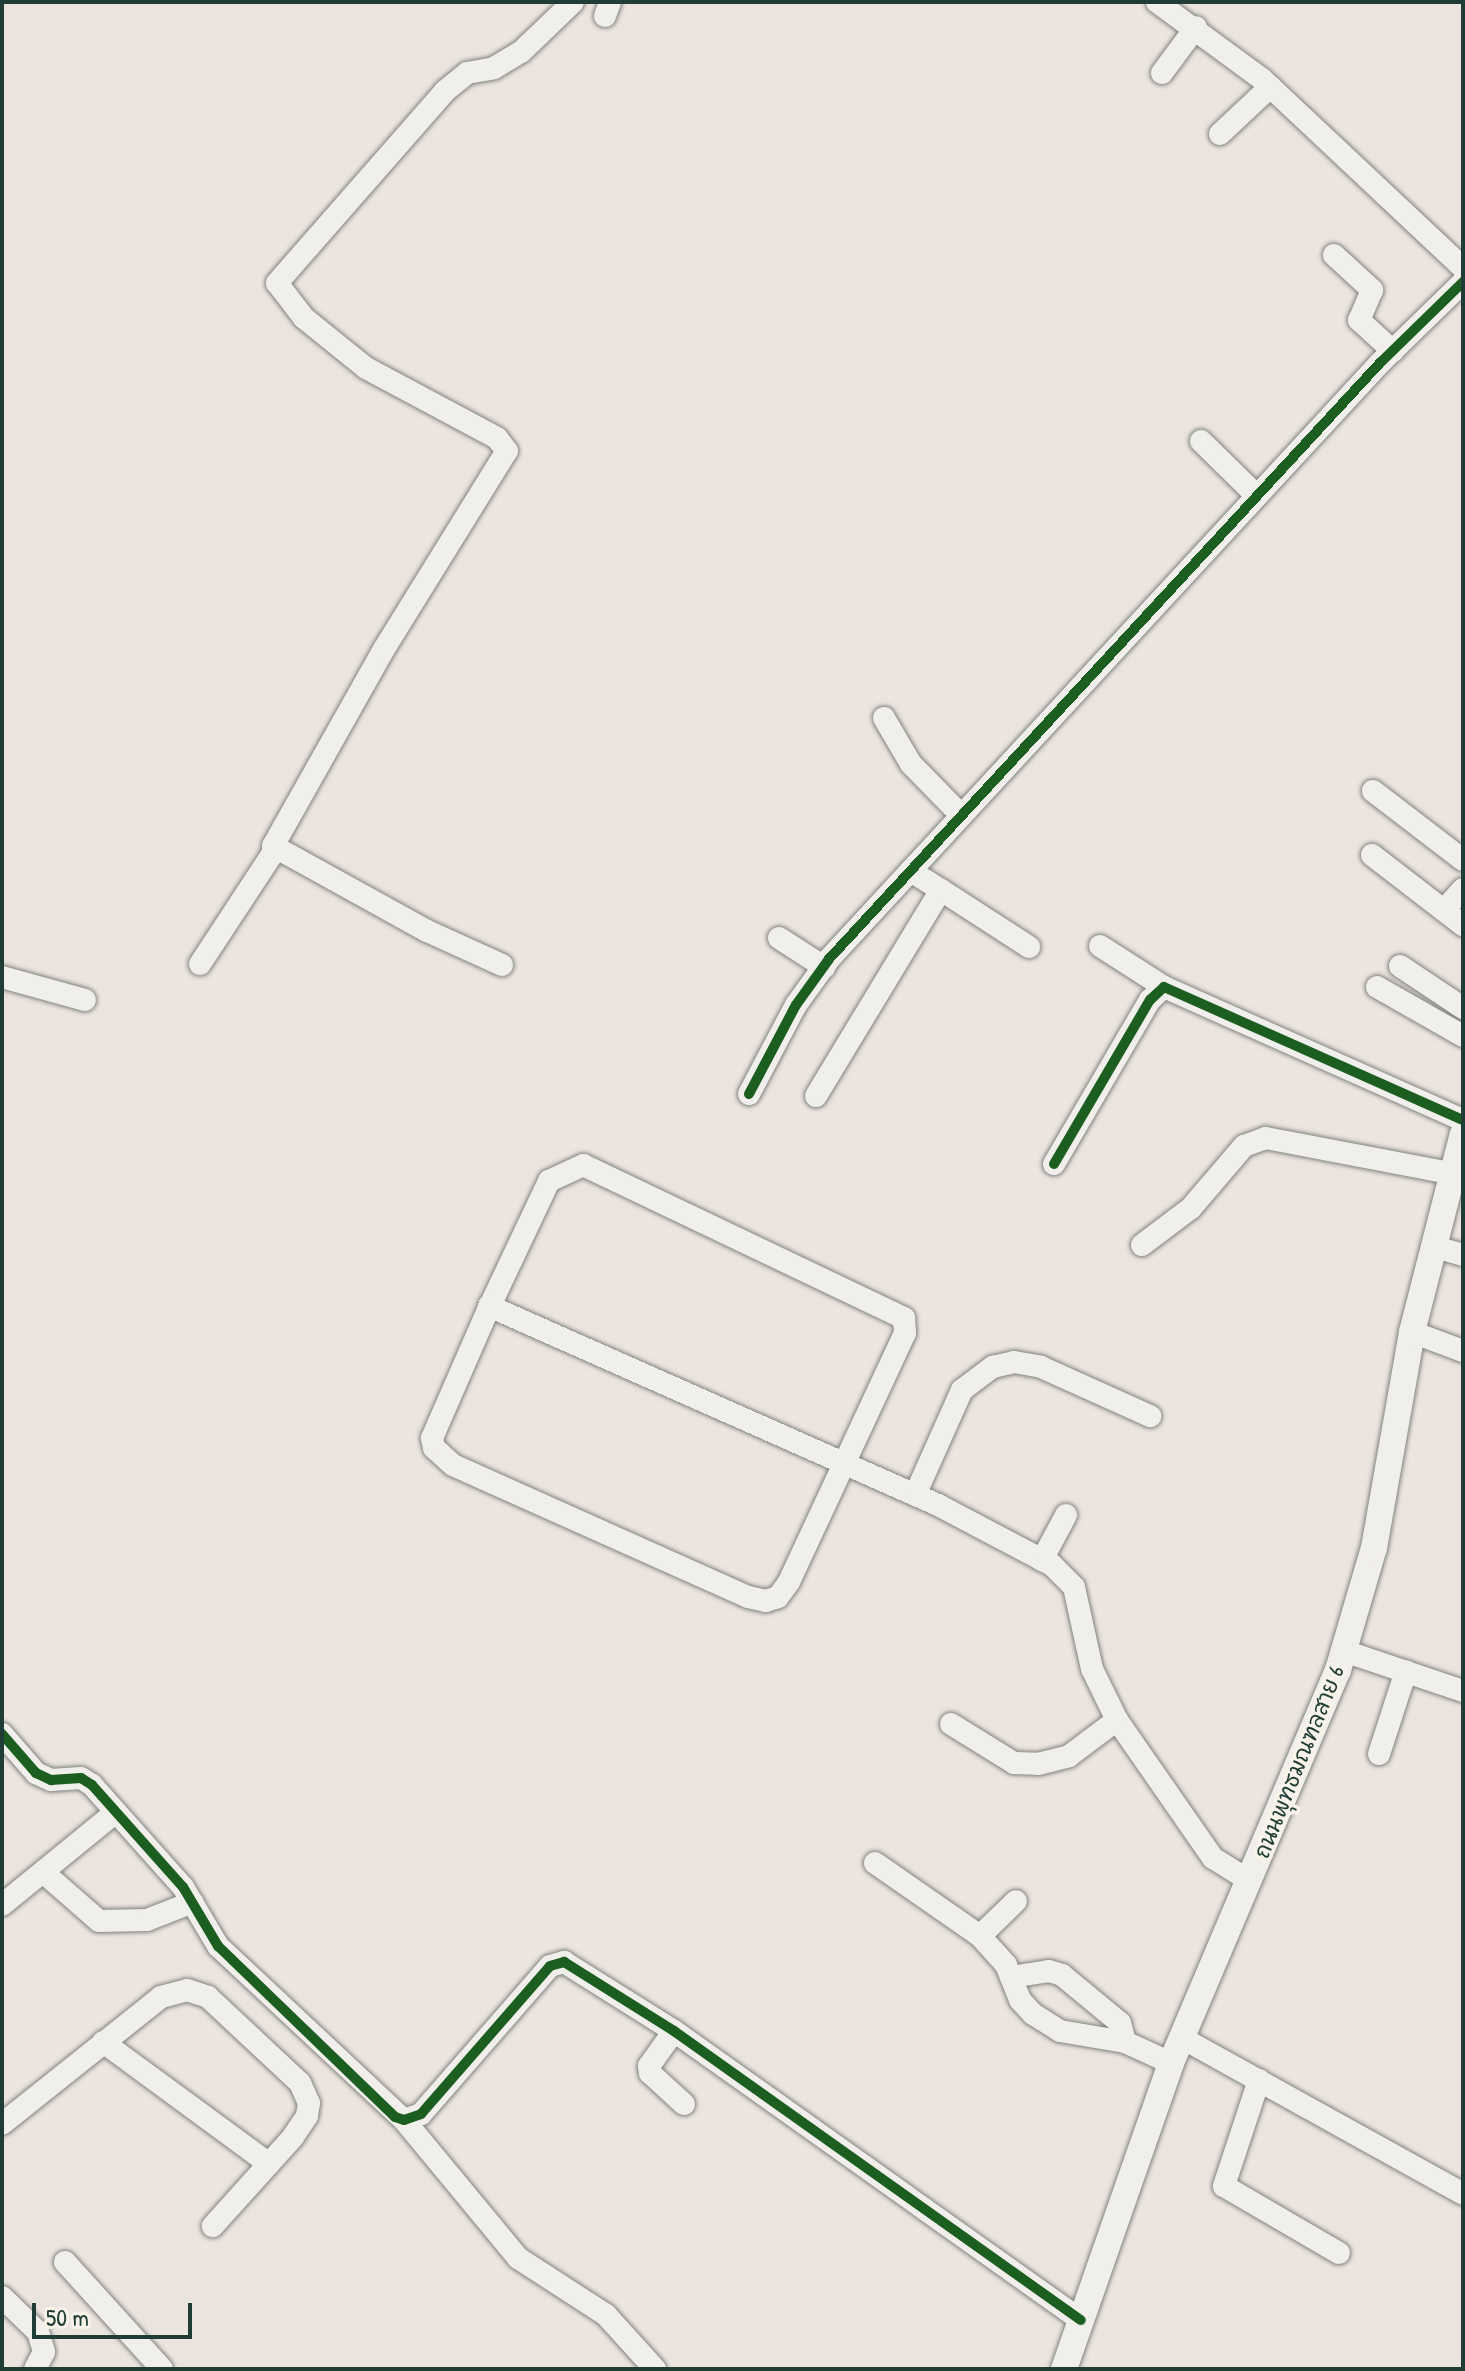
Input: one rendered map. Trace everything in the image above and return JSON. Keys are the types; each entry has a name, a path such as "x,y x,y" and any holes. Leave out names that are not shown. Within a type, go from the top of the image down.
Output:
{"main road":[{"name":"ถนนพุทธมณฑลสาย 6","path":"1064,2369 1171,2063 1310,1744 1344,1651 1385,1505 1412,1332 1446,1183 1463,1134"}],"street":[{"path":"200,964 275,850 275,840 384,649 507,451 497,438 366,368 338,347 286,299 278,289 279,277 445,91 467,73 494,68 521,52 573,2"},
{"path":"1157,2 1196,27 1270,87 1463,268"},
{"path":"1162,73 1196,27"},
{"path":"1220,134 1270,87"},
{"path":"1334,255 1372,290 1359,320 1393,351"},
{"path":"749,1094 796,1005 824,967 1257,496 1393,351 1463,282"},
{"path":"1201,441 1257,496"},
{"path":"884,718 911,764 961,815"},
{"path":"1373,791 1463,860"},
{"path":"275,850 502,965"},
{"path":"1372,855 1463,925"},
{"path":"911,871 1029,947"},
{"path":"1444,910 1463,889"},
{"path":"816,1096 941,890"},
{"path":"779,938 824,967"},
{"path":"1100,946 1164,987 1463,1120"},
{"path":"1400,966 1463,1008"},
{"path":"2,977 85,1000"},
{"path":"1054,1164 1150,1000 1164,987"},
{"path":"1377,987 1463,1036"},
{"path":"1142,1245 1191,1208 1244,1146 1266,1138 1446,1183"},
{"path":"583,1165 899,1312 905,1333 789,1582 766,1601 479,1477 443,1458 432,1438 489,1306 549,1181 583,1165"},
{"path":"1432,1243 1463,1255"},
{"path":"489,1306 915,1495 1042,1560 1074,1587 1092,1669 1117,1720 1213,1858 1250,1881"},
{"path":"1412,1332 1463,1351"},
{"path":"915,1495 962,1390 993,1367 1014,1362 1041,1367 1150,1416"},
{"path":"1042,1560 1066,1515"},
{"path":"1344,1651 1463,1691"},
{"path":"1379,1754 1406,1671"},
{"path":"951,1724 1014,1763 1038,1764 1069,1756 1117,1720"},
{"path":"2,1734 36,1773 51,1780 81,1778 116,1812 193,1902 218,1946 404,2120 518,2258 606,2315 655,2369"},
{"path":"2,1905 116,1812"},
{"path":"875,1863 980,1936 1011,1977 1020,2000 1060,2031 1125,2042 1171,2063"},
{"path":"43,1872 99,1921 147,1920 193,1902"},
{"path":"980,1936 1016,1901"},
{"path":"404,2120 421,2114 557,1962 674,2031 1081,2320"},
{"path":"1011,1977 1035,1971 1062,1975 1120,2023 1125,2042"},
{"path":"2,2124 161,1997 187,1990 208,1997 300,2083 309,2103 307,2116 213,2226"},
{"path":"674,2031 649,2066 650,2073 684,2104"},
{"path":"1182,2038 1463,2194"},
{"path":"103,2042 269,2164"},
{"path":"1259,2080 1224,2186 1339,2253"},
{"path":"65,2262 162,2369"},
{"path":"2,2297 38,2332 44,2352 35,2369"}],"cycle path":[{"path":"749,1094 796,1005 829,959 1380,363 1463,282"},
{"path":"1054,1164 1150,1000 1164,987 1463,1120"},
{"path":"2,1734 36,1773 51,1780 81,1778 92,1785 183,1887 218,1946 395,2117 404,2120 421,2114 550,1966 564,1962 674,2031 1081,2320"}]}
